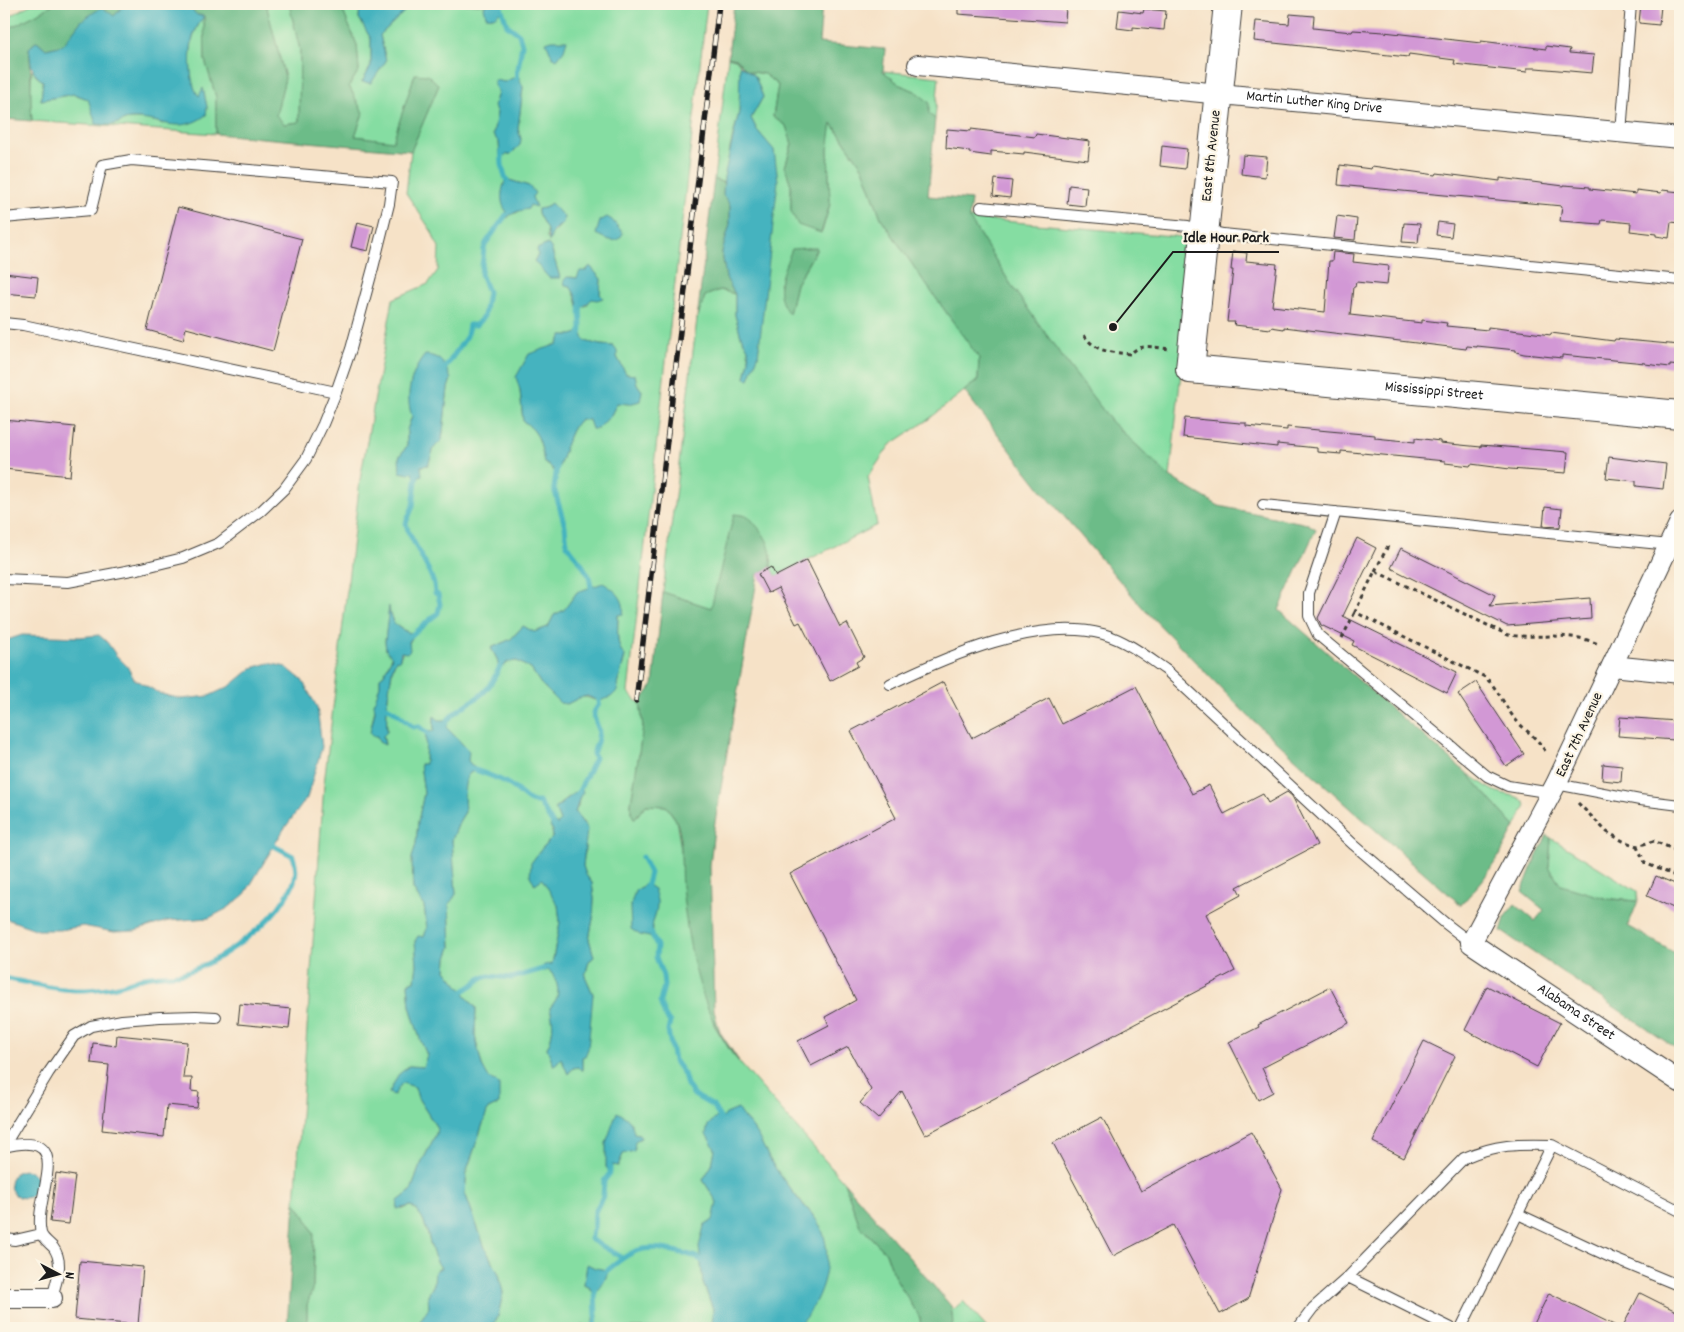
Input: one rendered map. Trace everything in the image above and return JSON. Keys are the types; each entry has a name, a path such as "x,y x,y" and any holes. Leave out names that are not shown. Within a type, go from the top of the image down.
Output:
{"street":[{"name":"East 8th Avenue","path":"1190,369 1228,4"},
{"name":"Martin Luther King Drive","path":"918,65 1621,134 1680,138"},
{"name":"Mississippi Street","path":"1190,369 1680,415"},
{"name":"East 7th Avenue","path":"1471,943 1554,789 1612,666 1675,545 1680,522"},
{"path":"1612,666 1680,673"},
{"name":"Alabama Street","path":"1471,943 1680,1082"},
{"path":"4,1298 52,1298"}],"lane":[{"path":"1621,134 1631,4"},
{"path":"4,218 91,210 102,164 131,160 392,182 389,204 373,268 351,349 336,392 324,424 306,459 284,489 262,510 219,543 183,558 90,579 68,582 4,579"},
{"path":"981,207 1188,226 1223,234 1680,280"},
{"path":"4,323 23,325 336,392"},
{"path":"1263,505 1675,545"},
{"path":"1336,512 1309,593 1309,616 1318,635 1487,776 1508,786 1554,789 1680,805"},
{"path":"890,684 926,666 966,651 1034,632 1086,631 1104,634 1124,642 1143,653 1172,675 1354,845 1471,943"},
{"path":"4,1146 49,1072 74,1036 91,1026 122,1020 160,1017 216,1017"},
{"path":"4,1146 18,1144 34,1145 44,1150 49,1160 41,1216 41,1234 58,1254 60,1263 52,1298"},
{"path":"1298,1328 1314,1308 1348,1277 1464,1158 1482,1150 1514,1144 1552,1145 1680,1211"},
{"path":"1461,1328 1552,1145"},
{"path":"1518,1214 1610,1257 1680,1286"},
{"path":"4,1239 15,1240 41,1234"},
{"path":"1348,1277 1451,1328"}],"path":[{"path":"1084,335 1090,344 1095,347 1121,354 1131,354 1143,346 1170,349 1171,342"},
{"path":"1342,638 1389,544"},
{"path":"1375,571 1508,635 1523,637 1571,637 1588,639 1598,644"},
{"path":"1355,612 1485,677 1493,684 1516,720 1540,742 1545,751"},
{"path":"1576,802 1607,832 1623,841 1637,846 1654,841 1680,852"},
{"path":"1637,846 1645,864 1680,878"}],"green space":[{"path":"31,4 53,4 4,31 4,20"},
{"path":"53,4 125,4 114,16 63,45 46,49 37,41 29,48 32,121 4,119 4,31"},
{"path":"186,4 266,4 285,78 276,115 284,124 299,122 300,50 289,4 340,4 357,45 359,70 349,86 363,113 355,136 393,141 415,74 428,75 439,85 411,151 216,134 216,97 205,60 204,16 197,15"},
{"path":"266,4 289,4 300,50 299,122 284,124 276,115 285,78"},
{"path":"340,4 360,4 359,18 371,39 371,66 362,82 386,61 380,35 405,11 408,4 486,4 484,7 501,11 502,4 707,4 628,692 636,701 640,702 643,727 631,812 635,818 646,805 666,806 676,820 681,849 685,909 714,1025 732,1054 844,1182 860,1226 886,1253 895,1277 920,1318 921,1328 796,1328 804,1320 813,1215 781,1177 755,1133 741,1115 715,1149 712,1165 703,1180 717,1202 703,1283 713,1309 712,1328 596,1328 598,1315 593,1318 592,1328 585,1328 583,1324 582,1328 492,1328 498,1316 503,1293 499,1274 485,1248 465,1193 467,1170 488,1109 499,1104 482,1066 475,1036 476,1008 446,970 447,958 451,947 449,905 456,894 452,840 465,812 465,782 475,768 468,761 457,739 434,717 434,732 426,732 425,765 420,764 424,793 412,858 413,889 424,906 427,928 424,937 415,941 417,964 415,981 408,983 410,1006 427,1055 424,1067 408,1066 389,1093 394,1094 402,1082 415,1087 418,1098 437,1128 411,1191 399,1201 403,1209 411,1206 420,1215 441,1269 435,1272 434,1284 428,1295 429,1307 419,1323 419,1328 307,1328 307,1305 313,1287 314,1257 306,1217 295,1202 324,784 360,480 393,299 428,284 438,270 439,247 432,232 406,193 411,151 439,85 415,74 393,142 355,136 363,113 349,86 359,70 357,45","holes":["505,82 523,87 518,129 521,139 500,156 499,142 493,135 497,113 494,106 498,92 494,85","506,179 529,186 533,202 516,213 510,214 508,218 504,215 507,212","551,203 563,223 547,239 547,230 538,213 538,209 545,208","551,248 560,278 534,261 538,255","590,266 601,279 600,294 592,298 586,306 578,306 570,277 578,278","581,332 584,341 613,346 626,374 635,375 637,384 642,391 640,397 629,404 617,402 611,415 590,420 580,419 572,431 556,473 550,466 544,463 539,439 529,425 523,421 519,381 551,346 558,344 562,335 572,335","451,379 448,388 442,440 434,448 428,465 421,466 399,457 407,446 407,430 412,416","577,592 618,615 618,642 625,656 617,691 594,700 586,697 567,704 541,684 531,669 517,661 508,662 499,668 491,648 511,639 523,626 534,632 548,627 554,615 564,611","389,609 394,623 414,634 399,661 396,660 393,668 387,701 387,732 383,736 385,744 377,736 370,733 380,677 384,674 392,657 386,650 385,641","581,787 578,806 575,812 584,823 585,847 583,866 586,875 592,883 594,899 589,939 594,957 589,961 585,976 593,994 582,1057 582,1070 578,1067 573,1068 568,1074 561,1057 554,1066 547,1048 553,1028 550,1008 558,997 558,986 549,970 544,971 552,964 560,922 558,904 542,878 534,884 543,847 552,838 552,821 558,825 560,821 555,808","639,1134 623,1154 618,1166 606,1167 607,1162","607,1275 597,1291 594,1293 584,1285 585,1279"]},
{"path":"734,4 822,4 819,43 885,49 883,71 900,85 915,91 929,102 929,114 935,119 928,196 971,200 969,218 1015,291 1112,422 1170,477 1219,506 1308,524 1316,529 1279,610 1467,773 1515,827 1500,855 1482,881 1461,905 1245,713 1143,608 1043,492 964,391 978,380 979,358 881,218 863,168 832,123 828,150 830,204 821,233 798,225 791,211 791,185 785,167 792,144 786,126 773,117 778,85 764,74 748,71 736,59 728,57"},
{"path":"204,16 205,60 216,97 216,134 32,121 30,96 32,70 43,81 41,100 74,94 88,99 113,125 127,119 149,119 163,124 206,115 207,107 203,89 199,97 195,91 190,68 193,38"},
{"path":"728,57 736,59 740,65 741,86 739,112 724,183 714,179"},
{"path":"748,71 764,74 778,85 773,117 786,126 792,144 785,167 791,185 791,211 822,232 830,204 828,150 831,122 863,168 881,218 979,358 978,380 929,419 890,445 868,477 877,525 776,576 771,567 772,554 711,608 663,592 697,319 705,296 720,290 735,294 735,315 741,336 748,349 749,360 745,378 758,356 774,151 757,130 751,118 763,97 755,76","holes":["806,248 817,249 796,284 789,313 779,283"]},
{"path":"883,71 939,77 935,119 929,114 915,91 900,85"},
{"path":"714,179 724,183 723,195 730,205 730,224 722,252 726,278 735,294 720,290 705,296 697,319"},
{"path":"969,218 1195,238 1170,477 1112,422 1015,291"},
{"path":"817,248 796,284 789,314 781,297 780,282 782,274 792,249"},
{"path":"734,514 748,516 758,528 769,545 771,559 771,567 758,574 714,828 710,866 714,1011 720,1032 739,1061 725,1043 714,1023 698,978 688,932 682,886 680,833 675,818 666,806 646,805 634,819 631,812 643,727 640,702 653,685 663,592 711,608"},
{"path":"1467,773 1494,790 1524,801 1526,805 1515,827"},
{"path":"1547,835 1551,838 1549,867 1561,885 1608,899 1638,901 1628,926 1680,956 1680,1051 1501,931 1506,915 1515,904 1535,921 1544,910 1522,892"},
{"path":"1551,838 1637,891 1638,901 1603,898 1561,885 1549,867"},
{"path":"844,1182 951,1306 953,1323 950,1328 921,1328 920,1318 895,1277 886,1253 860,1226"},
{"path":"295,1202 306,1217 314,1234 313,1287 307,1305 307,1328 287,1328"},
{"path":"963,1301 987,1328 950,1328 953,1323 951,1306 954,1309"}],"water":[{"path":"125,4 186,4 197,15 204,16 193,37 191,59 193,84 199,96 203,88 207,107 206,115 196,121 178,125 141,119 128,119 111,125 96,124 88,99 74,94 41,100 43,81 33,71 29,48 37,41 46,49 63,45 81,21 102,7 114,16"},
{"path":"360,4 408,4 405,11 380,35 386,61 371,83 362,82 371,66 371,39 359,18"},
{"path":"486,4 502,4 501,11 494,17 486,16 484,7"},
{"path":"567,40 564,50 557,59 552,56 546,42"},
{"path":"740,65 755,76 763,97 751,118 757,130 774,150 778,181 758,356 749,379 745,378 749,360 748,349 741,336 735,315 735,294 726,278 722,252 730,224 730,205 723,195 724,177 739,112"},
{"path":"518,75 523,87 518,129 521,139 520,145 511,154 500,156 499,142 493,135 497,113 494,106 498,92 494,85 494,80 505,82"},
{"path":"506,179 529,186 535,193 532,197 536,207 530,205 528,209 503,219 507,212 503,205 502,196"},
{"path":"551,203 564,217 563,223 553,231 549,242 547,230 538,213 538,209 545,208"},
{"path":"607,217 623,233 618,239 611,240 596,234 600,221"},
{"path":"548,244 560,278 549,278 534,261 538,255 537,249"},
{"path":"590,266 601,279 600,294 603,298 592,299 579,311 576,296 570,286 565,285 564,280 567,277 577,278 580,271 586,271"},
{"path":"581,332 585,341 613,346 617,351 617,357 626,374 635,375 637,384 642,391 640,401 629,404 617,403 611,415 598,429 592,429 589,420 580,419 572,431 556,473 550,466 544,463 539,439 529,425 523,421 520,390 516,377 529,354 558,344 562,335 572,335"},
{"path":"425,355 439,359 445,366 451,379 448,388 442,440 434,448 428,465 421,466 422,475 416,478 412,472 409,474 400,472 399,457 407,446 407,430 412,416 409,392 413,376"},
{"path":"603,583 619,596 623,604 623,614 618,615 618,637 620,648 625,656 617,691 611,697 599,701 587,696 567,704 560,703 541,684 531,669 517,661 508,662 499,669 497,659 491,648 511,639 523,626 534,632 548,627 554,615 564,610 577,592"},
{"path":"389,606 391,617 396,625 414,634 409,642 410,650 407,653 401,652 399,661 396,660 392,668 387,701 387,732 383,736 385,745 379,742 377,736 372,736 370,733 380,677 384,674 392,657 386,650 385,641"},
{"path":"22,635 80,637 99,635 127,666 134,679 161,694 182,699 209,696 230,686 252,668 269,663 286,667 302,680 317,707 322,747 307,798 284,829 245,894 228,908 209,918 168,921 135,931 114,932 83,926 60,930 38,930 4,918 4,641"},
{"path":"434,716 439,720 448,720 447,728 469,751 468,761 476,770 468,774 466,779 464,793 465,812 452,840 456,894 449,905 451,947 447,958 446,970 476,1008 475,1036 482,1066 488,1077 499,1084 499,1104 488,1109 467,1170 465,1193 485,1248 499,1274 503,1293 498,1316 492,1328 419,1328 419,1323 429,1307 428,1295 434,1284 435,1271 441,1268 434,1255 426,1227 420,1215 411,1206 397,1209 398,1201 411,1191 437,1128 418,1098 415,1087 402,1083 394,1095 389,1093 398,1075 409,1066 423,1067 427,1055 410,1006 408,983 415,981 417,964 415,941 418,936 424,937 427,928 424,906 413,889 412,858 424,793 420,764 425,764 426,732 434,731"},
{"path":"581,787 583,792 575,812 587,829 583,866 586,875 592,883 594,899 589,939 594,957 589,961 585,976 593,994 588,1049 585,1056 582,1057 582,1071 578,1067 573,1068 568,1074 561,1058 554,1066 547,1048 553,1028 550,1008 558,994 558,990 555,979 549,970 543,971 542,969 544,965 552,964 560,922 558,905 542,879 535,884 530,876 531,863 552,838 553,830 550,827 552,821 557,825 560,821 555,809"},
{"path":"646,884 654,889 657,902 652,928 654,938 640,935 631,929 630,907 635,891"},
{"path":"738,1109 757,1134 771,1162 799,1200 812,1214 822,1230 826,1243 827,1256 823,1283 812,1308 796,1328 712,1328 713,1309 703,1283 699,1247 704,1226 713,1220 717,1202 703,1180 712,1165 715,1149 706,1134 708,1125 718,1116 723,1118 726,1114"},
{"path":"617,1112 628,1120 632,1125 634,1133 639,1134 641,1138 635,1141 634,1151 623,1154 618,1166 612,1165 609,1171 606,1167 606,1143"},
{"path":"24,1170 34,1174 38,1184 34,1194 24,1198 14,1194 10,1184 14,1174"},
{"path":"587,1264 595,1268 608,1270 603,1283 594,1294 584,1284"}],"building":[{"path":"958,4 1042,4 1066,6 1065,22 958,14"},
{"path":"1641,4 1661,6 1659,25 1639,23"},
{"path":"1144,9 1166,11 1164,30 1133,27 1133,30 1117,28 1119,10 1143,13"},
{"path":"1290,14 1314,16 1313,28 1352,32 1353,30 1384,32 1546,49 1546,46 1570,49 1569,53 1594,55 1592,73 1536,68 1527,68 1527,72 1454,64 1455,60 1409,54 1408,57 1254,41 1256,21 1289,24"},
{"path":"947,129 971,131 971,129 1035,137 1036,134 1090,141 1088,160 1024,152 1024,154 991,151 991,156 946,148"},
{"path":"1162,146 1187,149 1185,169 1160,166"},
{"path":"1243,155 1267,157 1265,177 1241,174"},
{"path":"1340,165 1371,169 1372,166 1500,181 1500,178 1564,186 1590,187 1590,189 1636,194 1636,190 1661,193 1662,190 1680,192 1680,223 1671,222 1669,238 1656,236 1656,234 1630,231 1631,223 1602,220 1601,224 1560,221 1562,206 1338,185"},
{"path":"995,179 1012,181 1010,198 993,196"},
{"path":"1069,185 1087,187 1085,206 1067,204"},
{"path":"178,207 302,239 273,351 186,328 183,340 147,330"},
{"path":"1337,216 1357,219 1355,240 1334,238"},
{"path":"357,222 374,226 368,251 351,247"},
{"path":"1438,222 1453,224 1451,237 1436,235"},
{"path":"1404,223 1420,224 1418,243 1402,242"},
{"path":"1233,251 1247,253 1246,261 1277,264 1272,306 1325,312 1329,261 1332,261 1333,252 1354,254 1353,262 1389,266 1387,285 1356,282 1355,287 1353,287 1350,315 1422,323 1422,320 1447,323 1446,326 1488,330 1488,327 1614,341 1615,339 1680,345 1680,366 1670,365 1670,367 1562,355 1562,358 1477,346 1467,346 1466,349 1284,327 1284,329 1271,327 1271,329 1234,325 1235,322 1227,322 1233,270 1231,270"},
{"path":"4,273 38,277 36,296 4,293"},
{"path":"1185,418 1246,423 1246,426 1287,430 1287,427 1375,435 1375,438 1415,442 1415,438 1440,441 1440,443 1481,447 1481,445 1568,452 1566,473 1471,464 1470,466 1445,463 1445,461 1341,451 1341,454 1317,452 1317,448 1277,444 1277,447 1183,437"},
{"path":"4,420 75,427 70,476 4,469"},
{"path":"1609,457 1666,464 1663,489 1636,486 1636,481 1606,478"},
{"path":"1545,507 1562,509 1560,527 1543,526"},
{"path":"1357,538 1376,548 1343,616 1457,672 1447,693 1352,645 1354,641 1321,625 1318,618"},
{"path":"1401,548 1495,595 1490,606 1590,598 1591,619 1507,626 1391,568"},
{"path":"807,560 840,627 847,623 864,657 856,662 858,666 830,681 800,622 796,624 778,588 768,593 758,574 771,567 776,576"},
{"path":"943,682 972,738 1049,698 1062,724 1136,686 1192,794 1209,785 1224,814 1263,794 1268,803 1287,792 1292,796 1317,845 1237,887 1241,895 1206,914 1235,971 925,1135 902,1091 878,1119 860,1103 871,1090 848,1047 811,1066 798,1041 829,1025 825,1017 856,1000 790,874 896,818 851,731"},
{"path":"1476,682 1524,754 1506,766 1458,694"},
{"path":"1620,717 1677,721 1675,740 1618,736"},
{"path":"1603,764 1622,766 1621,782 1602,780"},
{"path":"1656,876 1680,886 1680,911 1647,896"},
{"path":"1487,986 1560,1023 1537,1067 1465,1030"},
{"path":"1330,987 1349,1023 1262,1068 1273,1092 1258,1100 1229,1042"},
{"path":"240,1004 291,1009 289,1029 238,1024"},
{"path":"117,1035 187,1042 183,1078 192,1078 191,1091 199,1092 197,1108 167,1105 164,1137 102,1130 109,1065 91,1063 93,1043 116,1046"},
{"path":"1424,1041 1455,1056 1404,1158 1373,1142"},
{"path":"1102,1117 1141,1191 1251,1132 1282,1189 1248,1299 1220,1314 1173,1225 1113,1256 1053,1143"},
{"path":"56,1173 75,1176 69,1224 50,1222"},
{"path":"80,1261 143,1267 138,1325 75,1319"},
{"path":"1549,1293 1620,1328 1532,1328"},
{"path":"1640,1293 1680,1313 1680,1328 1622,1328"}],"waterway":[{"path":"500,4 507,25 519,34 522,45 516,80"},
{"path":"502,150 502,168 509,184"},
{"path":"443,371 467,336 469,325 476,325 484,316 488,292 481,274 484,249 486,243 506,215"},
{"path":"579,337 581,329 581,304"},
{"path":"557,466 554,488 565,526 567,545 589,576 592,593"},
{"path":"408,638 438,613 440,604 429,571 408,531 406,523 413,506 417,473"},
{"path":"445,725 452,715 486,690 502,663"},
{"path":"578,793 595,758 593,754 599,730 594,712 599,704 599,694"},
{"path":"383,705 394,711 413,727 418,726 430,737"},
{"path":"470,768 504,781 529,800 539,802 554,826"},
{"path":"4,978 55,988 86,990 115,986 150,976 183,973 208,963 236,946 260,927 271,917 291,889 296,871 293,856 274,846"},
{"path":"642,857 650,873 646,888"},
{"path":"651,932 657,946 656,957 663,976 664,986 660,1002 665,1016 670,1022 668,1031 674,1060 684,1074 687,1085 694,1095 713,1106 722,1121"},
{"path":"457,995 481,978 489,976 512,978 546,968"},
{"path":"610,1165 610,1173 604,1181 603,1196 595,1212 594,1228 590,1239 622,1259"},
{"path":"603,1274 629,1254 645,1249 665,1249 695,1257 704,1262"},
{"path":"594,1328 596,1317 595,1289"}],"railway":[{"path":"636,701 719,4"}],"place":[{"name":"Idle Hour Park","path":"1113,327"}]}
